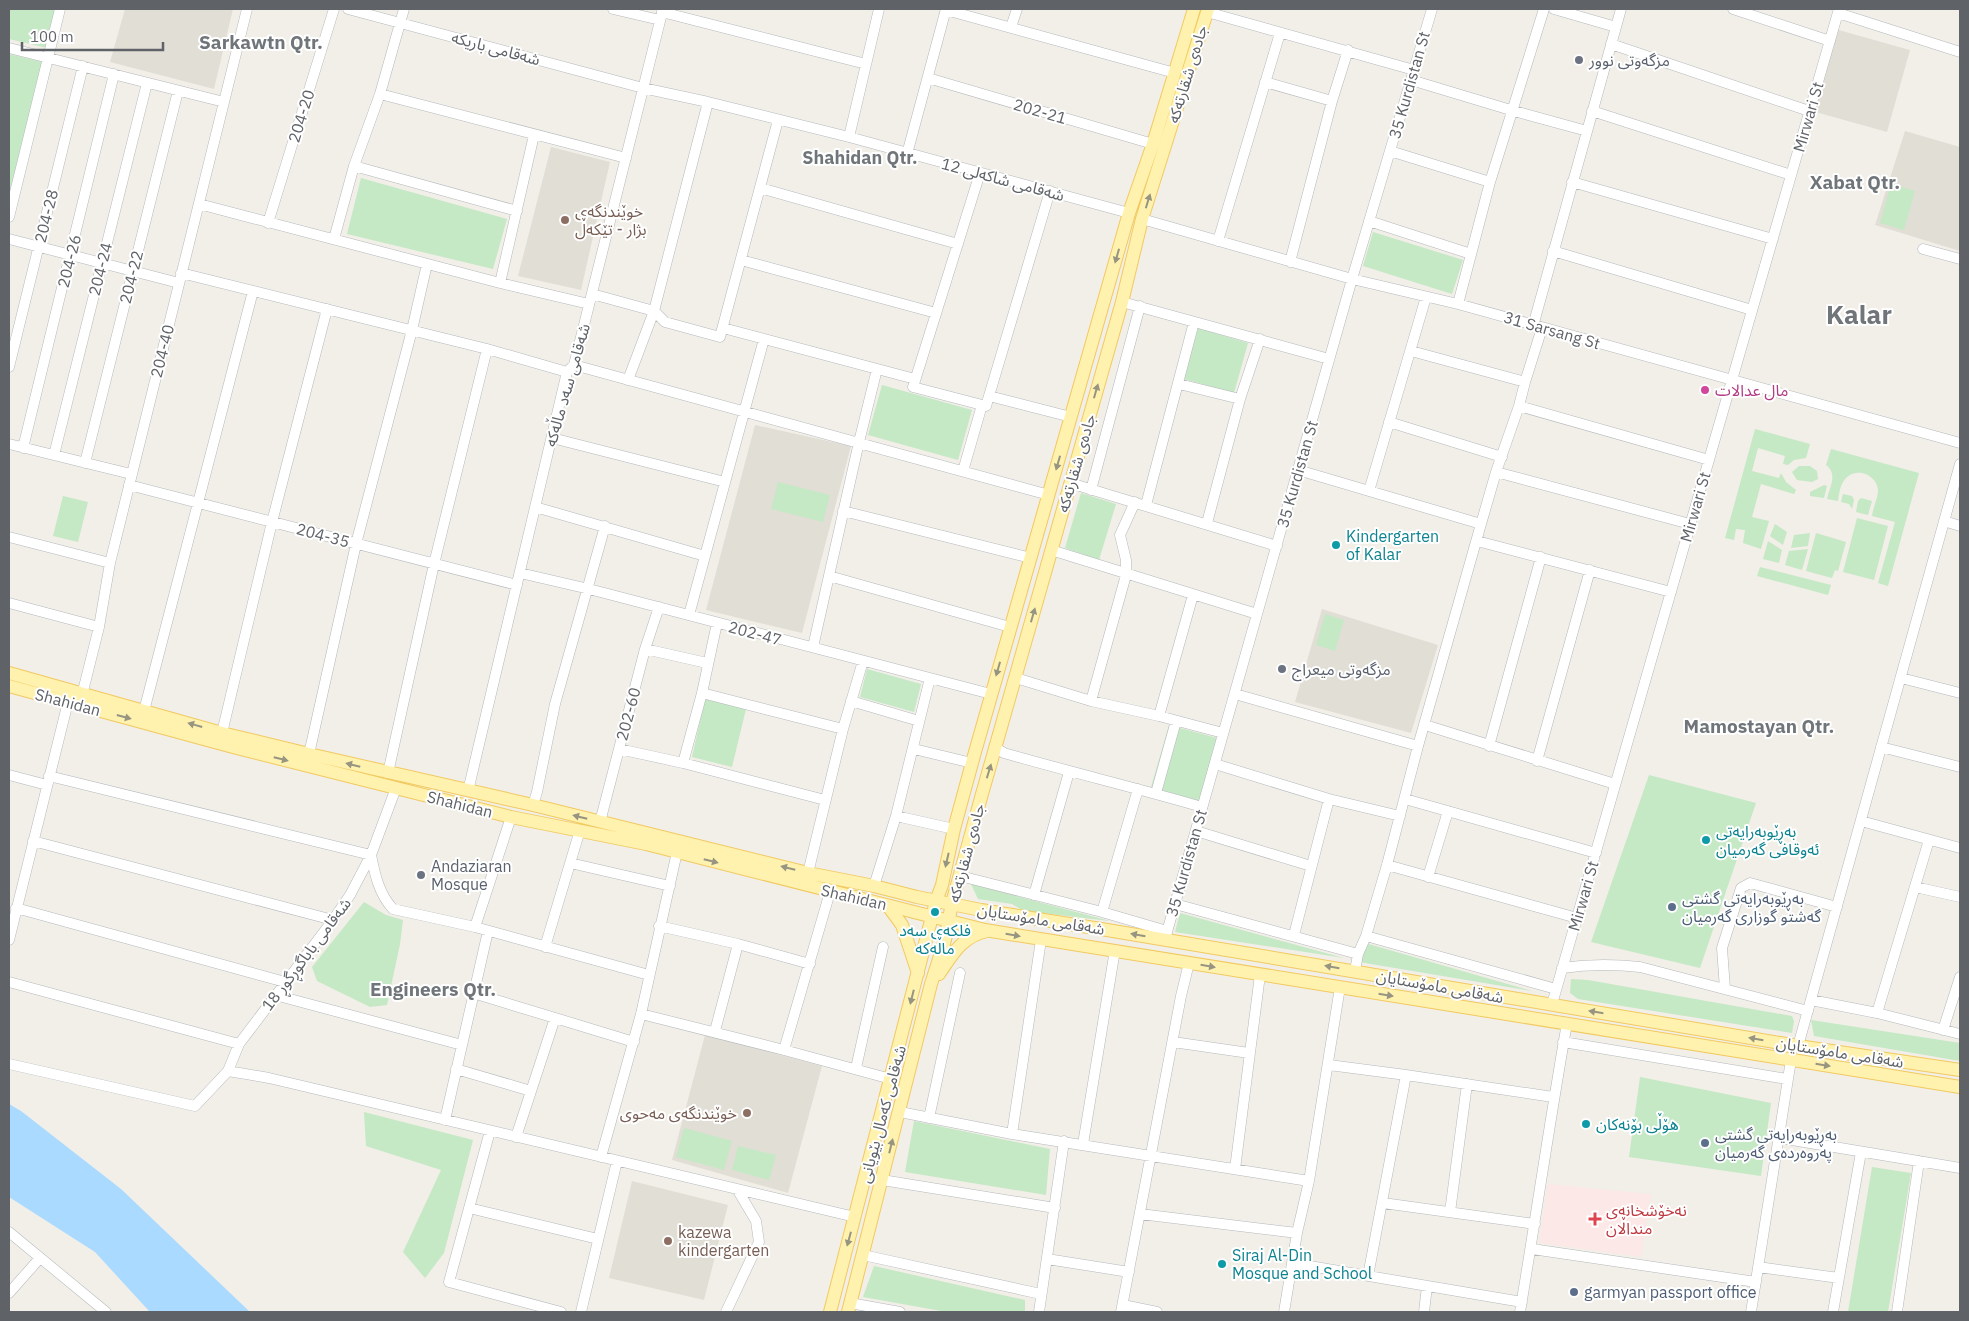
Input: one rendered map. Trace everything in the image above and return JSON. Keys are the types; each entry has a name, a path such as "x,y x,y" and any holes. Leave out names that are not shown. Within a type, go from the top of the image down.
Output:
{"main road":[{"name":"جادەی شقارتەکە","path":"932,916 942,885 954,829 991,694 1129,213 1153,144 1194,9"},
{"name":"جادەی شقارتەکە","path":"949,920 952,903 1122,302 1142,220 1207,10"},
{"path":"1065,438 1082,441"},
{"path":"9,673 82,695 309,754 532,804 600,822 646,838"},
{"name":"Shahidan","path":"9,687 512,817 580,830 646,838 677,852 830,892 932,916"},
{"name":"شەقامی مامۆستایان","path":"646,838 981,910 1166,935 1354,971 1798,1046 1960,1070"},
{"path":"888,906 902,925 918,973"},
{"name":"شەقامی مامۆستایان","path":"932,916 989,931 1041,940 1115,950 1960,1087"},
{"name":"شەقامی کەمال بێویانی","path":"830,1312 932,916"},
{"name":"شەقامی کەمال بێویانی","path":"849,1308 949,920"},
{"path":"931,984 963,942 974,934 989,931"},
{"path":"1658,1038 1663,1033 1661,1022"},
{"path":"1694,1044 1691,1037 1693,1030 1696,1028"},
{"path":"837,1284 843,1282 850,1283 854,1288"}],"street":[{"path":"9,217 60,9"},
{"name":"204-40","path":"82,695 99,627 110,563 247,9"},
{"name":"204-20","path":"268,223 334,9"},
{"name":"شەقامی باریکە","path":"348,9 643,88"},
{"path":"334,239 354,166 380,94 404,9"},
{"path":"613,9 661,13 866,64"},
{"path":"849,137 879,9"},
{"path":"907,154 946,9 1174,73"},
{"path":"1011,27 1017,9"},
{"name":"35 Kurdistan St","path":"1166,935 1352,279 1432,9"},
{"path":"1458,304 1490,182 1514,111 1544,9"},
{"path":"1554,9 1616,26"},
{"path":"1354,971 1387,866 1418,746 1496,472 1520,406 1552,251 1621,9"},
{"path":"1733,9 1830,41"},
{"path":"1207,10 1280,33 1348,50 1514,111 1586,131"},
{"path":"1838,11 1960,52"},
{"name":"Mirwari St","path":"1552,1004 1838,11"},
{"name":"شەقامی سەد ماڵەکە","path":"468,791 552,438 591,299 661,13"},
{"path":"1218,241 1280,33"},
{"path":"1611,44 1809,111"},
{"path":"9,48 224,102"},
{"path":"1290,262 1332,102 1348,50"},
{"name":"204-28","path":"9,367 83,66"},
{"name":"204-26","path":"23,448 114,74"},
{"name":"202-21","path":"928,78 1153,144"},
{"name":"204-24","path":"54,455 147,82"},
{"path":"1265,82 1332,102"},
{"name":"شەقامی شاکەلی 12","path":"643,88 849,137 1129,213"},
{"name":"204-22","path":"85,463 178,90"},
{"path":"380,94 626,158"},
{"path":"628,380 654,311 708,102"},
{"path":"1592,111 1791,175"},
{"path":"199,204 500,283 654,311 665,322 720,338 778,120"},
{"path":"500,283 534,135"},
{"path":"1390,151 1490,182"},
{"path":"354,166 516,211"},
{"path":"980,173 913,387 1071,418"},
{"path":"1572,182 1773,239"},
{"path":"760,188 958,244"},
{"path":"963,471 1050,191"},
{"name":"31 Sarsang St","path":"1142,220 1352,279 1458,304 1960,444"},
{"path":"1369,221 1471,254"},
{"path":"9,239 133,271 253,291 571,369 628,380 1049,495"},
{"path":"1923,249 1960,259"},
{"path":"1552,251 1752,310"},
{"path":"741,260 936,313"},
{"path":"309,754 356,544 412,330 427,264"},
{"path":"144,711 253,291"},
{"path":"1369,491 1426,296"},
{"path":"1122,302 1260,339 1329,360"},
{"path":"1091,490 1140,306"},
{"path":"222,732 272,522 327,309"},
{"path":"1146,505 1194,322"},
{"path":"723,328 915,379"},
{"path":"688,615 764,339"},
{"path":"1207,524 1240,399 1260,339"},
{"path":"388,773 434,564 487,348"},
{"path":"1410,351 1525,382"},
{"path":"813,647 877,369"},
{"path":"1179,384 1240,399"},
{"path":"1520,406 1709,460"},
{"path":"1389,422 1502,457"},
{"path":"552,438 725,482"},
{"name":"204-35","path":"9,444 85,463 197,503 517,585"},
{"path":"1798,1046 1960,464"},
{"path":"1298,470 1481,524"},
{"path":"1496,472 1690,524"},
{"path":"1070,483 1277,546"},
{"path":"1091,701 1126,575 1126,560 1120,535 1135,502"},
{"path":"536,507 705,556"},
{"path":"843,511 1031,558"},
{"path":"1944,522 1960,526"},
{"path":"532,804 537,792 555,704 606,526"},
{"path":"9,537 110,563"},
{"path":"1477,541 1671,592"},
{"path":"1051,550 1126,575 1257,614"},
{"path":"1489,746 1541,557"},
{"path":"1537,761 1590,570"},
{"name":"202-47","path":"520,573 589,589 991,694"},
{"path":"828,576 1010,627"},
{"path":"1159,716 1193,595"},
{"path":"9,603 99,627"},
{"name":"202-60","path":"600,822 645,649 659,608"},
{"path":"683,763 702,692 717,623"},
{"path":"645,649 707,663"},
{"path":"808,873 843,729 863,661"},
{"path":"874,886 896,816 930,678"},
{"path":"1016,678 1091,701 1223,733"},
{"path":"1901,678 1960,694"},
{"path":"702,692 843,729"},
{"path":"1234,694 1418,746"},
{"path":"851,701 920,721"},
{"path":"9,940 68,702"},
{"path":"1156,793 1176,721"},
{"path":"1425,725 1615,784"},
{"path":"1882,747 1960,767"},
{"path":"996,748 1004,753 1070,772 1156,793 1202,807"},
{"path":"619,749 683,763 825,800"},
{"path":"914,749 972,763"},
{"path":"1215,764 1329,799 1400,816"},
{"path":"1034,894 1070,772"},
{"path":"9,775 48,780 371,855 379,888 385,901 393,909 475,927 545,948 649,974"},
{"name":"شەقامی باباگوڕگوڕ 18","path":"9,1064 195,1106 228,1071 239,1044 350,895 371,855 396,788"},
{"path":"1102,912 1138,789"},
{"path":"1294,935 1329,799"},
{"path":"1405,799 1596,853"},
{"path":"1428,877 1448,811"},
{"path":"896,816 954,829"},
{"path":"475,927 512,817"},
{"path":"1861,821 1960,848"},
{"path":"545,948 580,830"},
{"path":"1196,831 1311,866"},
{"path":"33,840 333,920"},
{"path":"1877,1013 1929,840"},
{"path":"601,1157 641,1014 659,926 677,852"},
{"path":"570,863 670,886"},
{"path":"1387,866 1577,918"},
{"path":"960,876 1102,912 1166,935"},
{"path":"1725,989 1722,948 1740,888 1743,885 1750,883 1837,907"},
{"path":"1915,887 1960,897"},
{"path":"784,1050 830,892"},
{"path":"1175,904 1358,954"},
{"path":"16,908 285,982"},
{"path":"659,926 738,944 810,964"},
{"path":"445,1120 488,931"},
{"path":"1366,936 1556,989"},
{"path":"1012,1134 1041,940"},
{"path":"715,1031 738,944"},
{"path":"856,1068 883,947"},
{"path":"1083,1144 1115,950"},
{"path":"1157,1312 1122,1309 1189,963"},
{"path":"1562,968 1613,964 1640,968 1808,1011"},
{"path":"929,1118 960,973"},
{"path":"1235,1169 1260,975"},
{"path":"1944,1030 1960,977"},
{"path":"9,982 239,1044"},
{"path":"1284,1312 1297,1232 1309,1181 1340,987"},
{"path":"473,993 634,1042"},
{"path":"275,995 462,1046"},
{"path":"1811,1000 1877,1013 1960,1034"},
{"path":"641,1014 715,1031 891,1079"},
{"path":"516,1137 555,1018"},
{"path":"1292,1263 1427,1286 1521,1307 1532,1249 1553,1097 1566,1024"},
{"path":"1173,1042 1250,1053"},
{"path":"1563,1042 1788,1079"},
{"path":"1752,1312 1792,1060"},
{"path":"1328,1065 1406,1074 1553,1097"},
{"path":"456,1069 531,1091"},
{"path":"228,1071 269,1078 855,1217"},
{"path":"1368,1276 1406,1074"},
{"path":"1450,1212 1467,1084"},
{"path":"900,1112 1012,1134 1309,1181"},
{"path":"490,1131 449,1282 561,1312"},
{"path":"1780,1138 1960,1168"},
{"path":"1038,1312 1064,1141"},
{"path":"1833,1312 1861,1152"},
{"path":"581,1312 617,1161"},
{"path":"1897,1312 1919,1161"},
{"path":"882,1180 1054,1208"},
{"path":"726,1312 759,1242 756,1221 737,1190"},
{"path":"1383,1203 1534,1224"},
{"path":"469,1208 598,1239"},
{"path":"1140,1214 1297,1232"},
{"path":"9,1232 106,1312"},
{"path":"1532,1249 1756,1282"},
{"path":"863,1255 1041,1294"},
{"path":"9,1293 40,1258"},
{"path":"1047,1259 1129,1272"},
{"path":"1758,1267 1839,1278"},
{"path":"1424,1312 1427,1286"},
{"path":"849,1308 900,1312"}],"shaded area":[{"path":"125,9 233,9 214,89 110,62"},
{"path":"1835,29 1910,50 1887,132 1812,111"},
{"path":"1905,131 1960,147 1960,251 1875,225"},
{"name":"خوێندنگەی بژار - تێکەڵ","path":"551,147 610,162 581,290 518,276"},
{"path":"755,425 851,446 802,633 706,610"},
{"path":"1322,609 1438,645 1411,733 1295,702"},
{"name":"خوێندنگەی مەحوی","path":"705,1035 822,1066 788,1193 672,1160"},
{"name":"kazewa kindergarten","path":"632,1181 728,1205 704,1300 609,1278"},
{"name":"نەخۆشخانەی منداڵان","path":"1548,1184 1651,1194 1641,1257 1539,1243"}],"green space":[{"path":"9,9 56,9 47,48 9,39"},
{"path":"9,54 43,62 9,198"},
{"path":"361,178 507,219 493,269 347,234"},
{"path":"1891,184 1915,191 1904,230 1880,223"},
{"path":"1373,232 1463,260 1452,294 1363,266"},
{"path":"1198,328 1248,343 1234,393 1184,379"},
{"path":"882,385 972,410 958,460 868,435"},
{"path":"1755,429 1810,444 1806,458 1794,460 1788,465 1783,464 1785,456 1758,448 1752,471 1779,478 1781,473 1786,482 1796,490 1794,494 1761,484 1752,517 1769,521 1761,549 1743,543 1745,530 1736,529 1734,540 1725,538"},
{"path":"1831,449 1919,473 1888,586 1878,583 1895,522 1872,516 1878,492 1875,481 1866,474 1851,474 1842,483 1838,501 1827,499 1832,472 1826,465"},
{"path":"1799,466 1810,466 1817,471 1818,479 1812,482 1797,480 1792,472"},
{"path":"778,482 830,495 823,522 771,509"},
{"path":"1824,485 1827,486 1824,498 1810,496 1810,492"},
{"path":"1081,493 1116,504 1099,560 1065,548"},
{"path":"1843,494 1852,496 1854,500 1852,509 1849,504 1841,502"},
{"path":"63,496 88,502 78,542 53,536"},
{"path":"1861,498 1872,501 1868,515 1856,512 1858,501"},
{"path":"1857,518 1888,526 1874,580 1843,572"},
{"path":"1775,524 1787,532 1783,545 1770,536"},
{"path":"1810,533 1808,546 1791,548 1794,535"},
{"path":"1816,533 1846,542 1838,571 1835,570 1832,578 1806,571"},
{"path":"1768,541 1782,550 1779,563 1763,559"},
{"path":"1808,549 1802,570 1785,565 1789,551"},
{"path":"1760,567 1831,585 1828,595 1757,576"},
{"path":"1325,614 1344,620 1335,651 1316,645"},
{"path":"867,669 921,684 914,712 860,697"},
{"path":"705,699 746,709 732,767 692,757"},
{"path":"1169,725 1217,738 1199,801 1151,787"},
{"path":"1649,775 1756,803 1700,968 1591,942"},
{"path":"971,884 1110,921 1024,911 1012,904 978,899"},
{"path":"364,902 386,915 403,920 387,1005 370,1007 317,981 312,967"},
{"path":"1180,913 1344,958 1175,932"},
{"path":"1365,943 1532,991 1359,962"},
{"path":"1571,979 1588,980 1792,1016 1794,1021 1792,1033 1578,999 1570,993"},
{"path":"1811,1020 1960,1043 1960,1061 1814,1036"},
{"path":"1640,1077 1771,1103 1761,1176 1629,1157"},
{"path":"364,1112 473,1140 444,1253 425,1278 403,1252 441,1170 366,1146"},
{"path":"914,1121 1050,1149 1046,1195 905,1172"},
{"path":"684,1128 732,1141 724,1170 676,1157"},
{"path":"738,1146 776,1155 769,1180 732,1170"},
{"path":"1872,1167 1911,1173 1888,1312 1848,1312"},
{"path":"874,1266 1025,1300 1025,1312 947,1312 863,1297"}],"water":[{"path":"9,1104 21,1111 121,1189 250,1312 150,1312 95,1252 9,1197"}],"place":[{"name":"مزگەوتی نوور","path":"1579,60"},
{"name":"خوێندنگەی بژار - تێکەڵ","path":"565,220"},
{"name":"مال عدالات","path":"1705,390"},
{"name":"Kindergarten of Kalar","path":"1336,545"},
{"name":"مزگەوتی میعراج","path":"1282,669"},
{"name":"بەڕێوبەرایەتی ئەوقافی گەرمیان","path":"1706,840"},
{"name":"Andaziaran Mosque","path":"421,875"},
{"name":"بەڕێوبەرایەتی گشتی گەشتو گوزاری گەرمیان","path":"1672,907"},
{"name":"فلکەی سەد ماڵەکە","path":"935,912"},
{"name":"خوێندنگەی مەحوی","path":"747,1113"},
{"name":"هۆڵی بۆنەکان","path":"1586,1124"},
{"name":"بەڕێوبەرایەتی گشتی پەروەردەی گەرمیان","path":"1705,1143"},
{"name":"نەخۆشخانەی منداڵان","path":"1595,1219"},
{"name":"kazewa kindergarten","path":"668,1241"},
{"name":"Siraj Al-Din Mosque and School","path":"1222,1264"},
{"name":"garmyan passport office","path":"1574,1292"}],"district":[{"name":"Sarkawtn Qtr.","path":"261,42"},
{"name":"Shahidan Qtr.","path":"860,158"},
{"name":"Xabat Qtr.","path":"1855,182"},
{"name":"Kalar","path":"1859,315"},
{"name":"Mamostayan Qtr.","path":"1759,726"},
{"name":"Engineers Qtr.","path":"433,989"}]}
